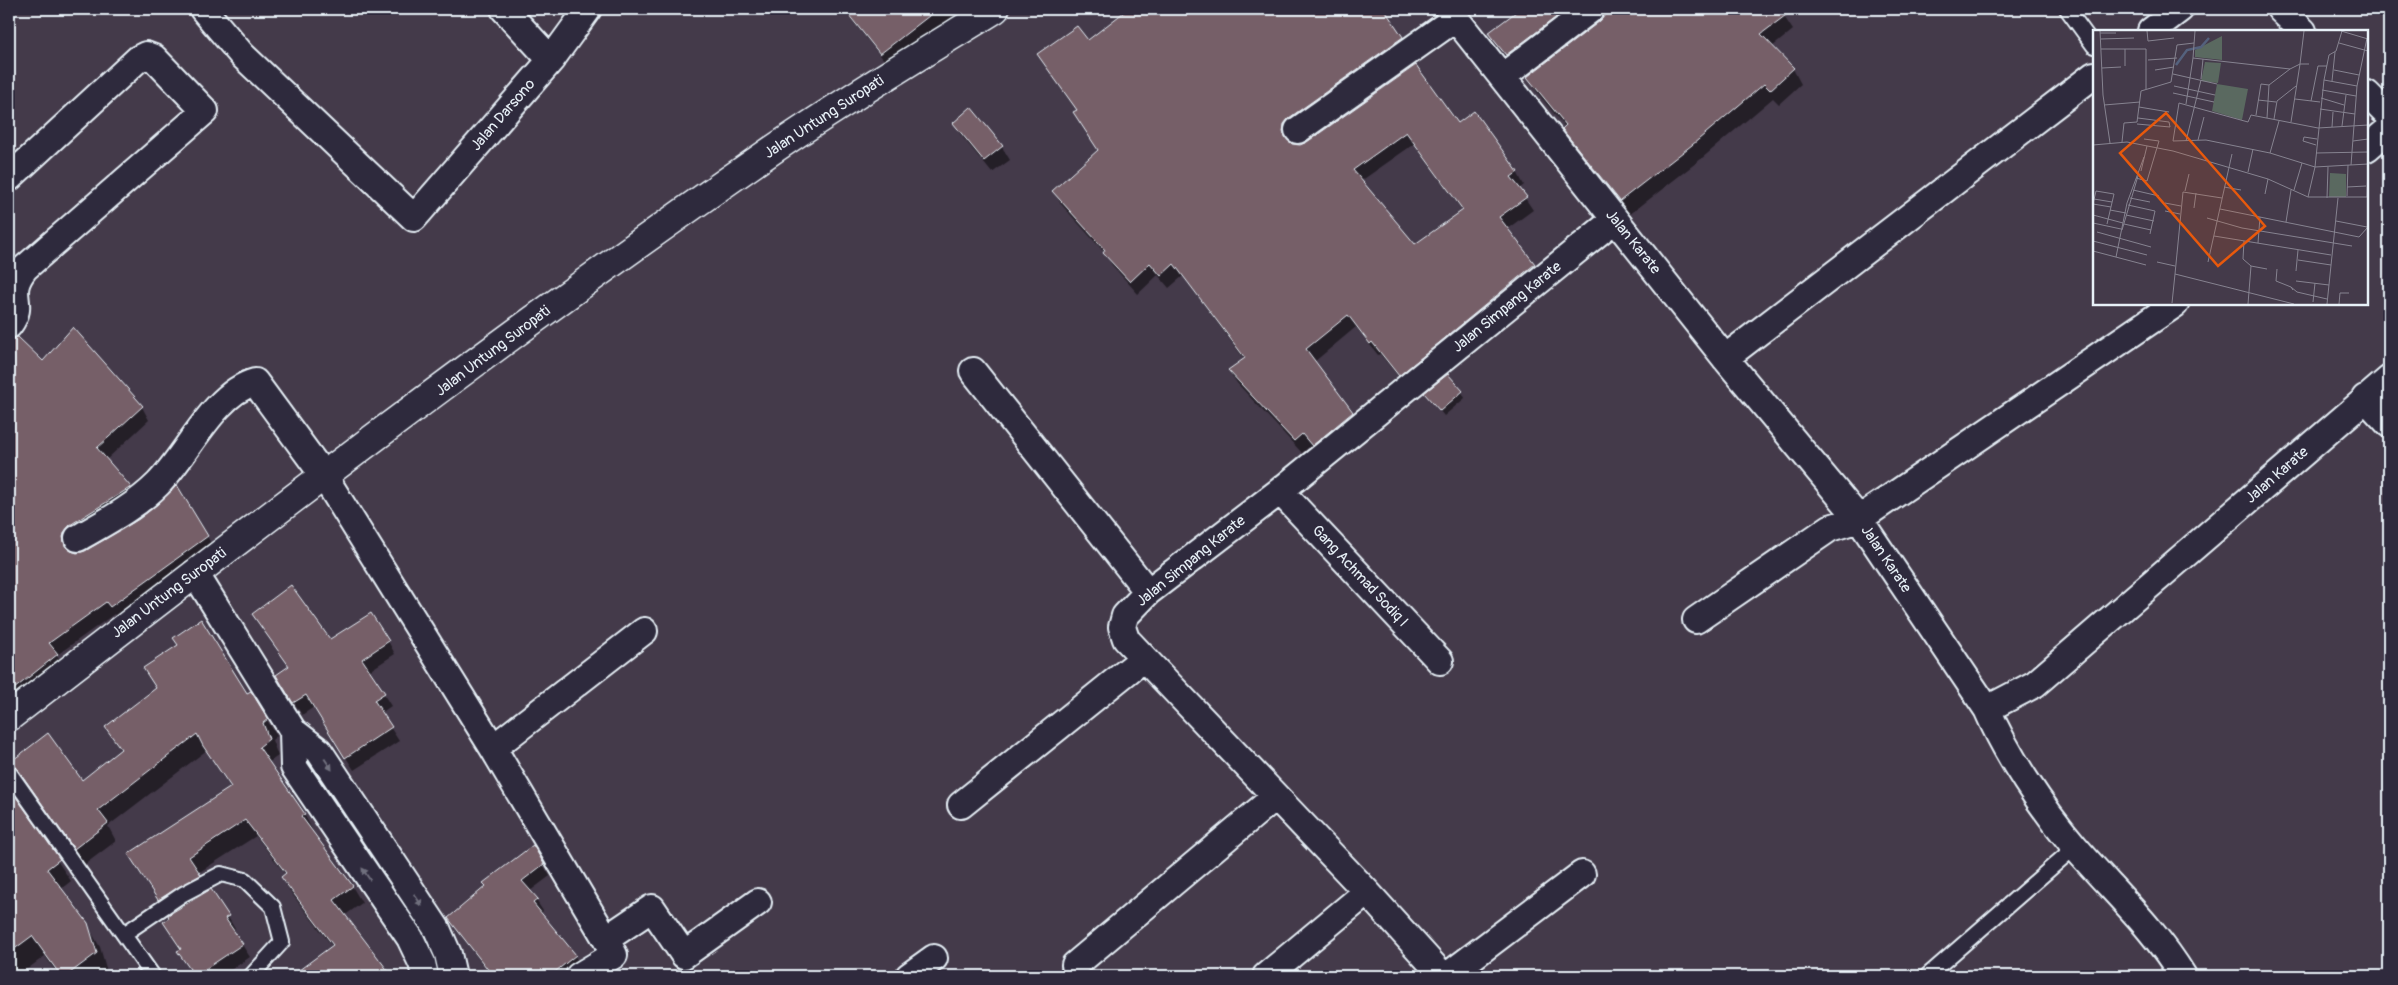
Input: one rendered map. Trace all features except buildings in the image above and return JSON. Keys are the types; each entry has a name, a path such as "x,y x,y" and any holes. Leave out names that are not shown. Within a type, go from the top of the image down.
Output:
{"main road":[{"name":"Jalan Untung Suropati","path":"9,717 195,573 528,324 769,152 995,9"}],"street":[{"name":"Jalan Darsono","path":"203,9 248,62 414,218 551,60 588,9"},
{"path":"504,9 551,60"},
{"path":"1502,77 1591,9"},
{"path":"2152,30 2180,9"},
{"path":"2280,9 2302,30"},
{"path":"1298,130 1452,14"},
{"name":"Jalan Karate","path":"1452,14 1725,358 1859,519 1987,709 2035,684 2389,379"},
{"path":"9,178 138,59 146,55 154,58 205,111 24,268 14,285 14,294 18,304 16,315 9,325"},
{"path":"1725,358 2093,76"},
{"path":"2368,95 2389,116"},
{"path":"2368,147 2389,129"},
{"name":"Jalan Simpang Karate","path":"1443,976 1367,892 1274,797 1126,639 1122,628 1125,616 1148,592 1280,491 1614,220"},
{"path":"1696,620 1830,528 1859,519 2173,305"},
{"path":"973,371 1148,592"},
{"path":"78,538 135,505 177,462 205,423 223,403 244,385 255,382 324,476 493,748 606,939 614,955 579,976"},
{"path":"2365,398 2389,424"},
{"name":"Gang Achmad Sodiq I","path":"1280,491 1440,661"},
{"path":"195,573 293,732 319,751 437,929 448,954 453,976"},
{"path":"493,748 644,631"},
{"path":"960,805 1144,658"},
{"path":"1987,709 2000,736 2036,794 2075,847 2132,909 2183,976"},
{"path":"293,732 294,767 410,938 422,963 425,976"},
{"path":"1076,965 1274,797"},
{"path":"1447,976 1582,874"},
{"path":"1266,976 1367,892"},
{"path":"606,939 652,908 684,955 758,902"},
{"path":"909,976 934,958"}],"lane":[{"path":"2067,9 2093,45"},
{"path":"9,772 154,976"},
{"path":"1927,976 2075,847"},
{"path":"124,934 183,894 221,874 245,880 273,907 282,942 251,976"}]}
